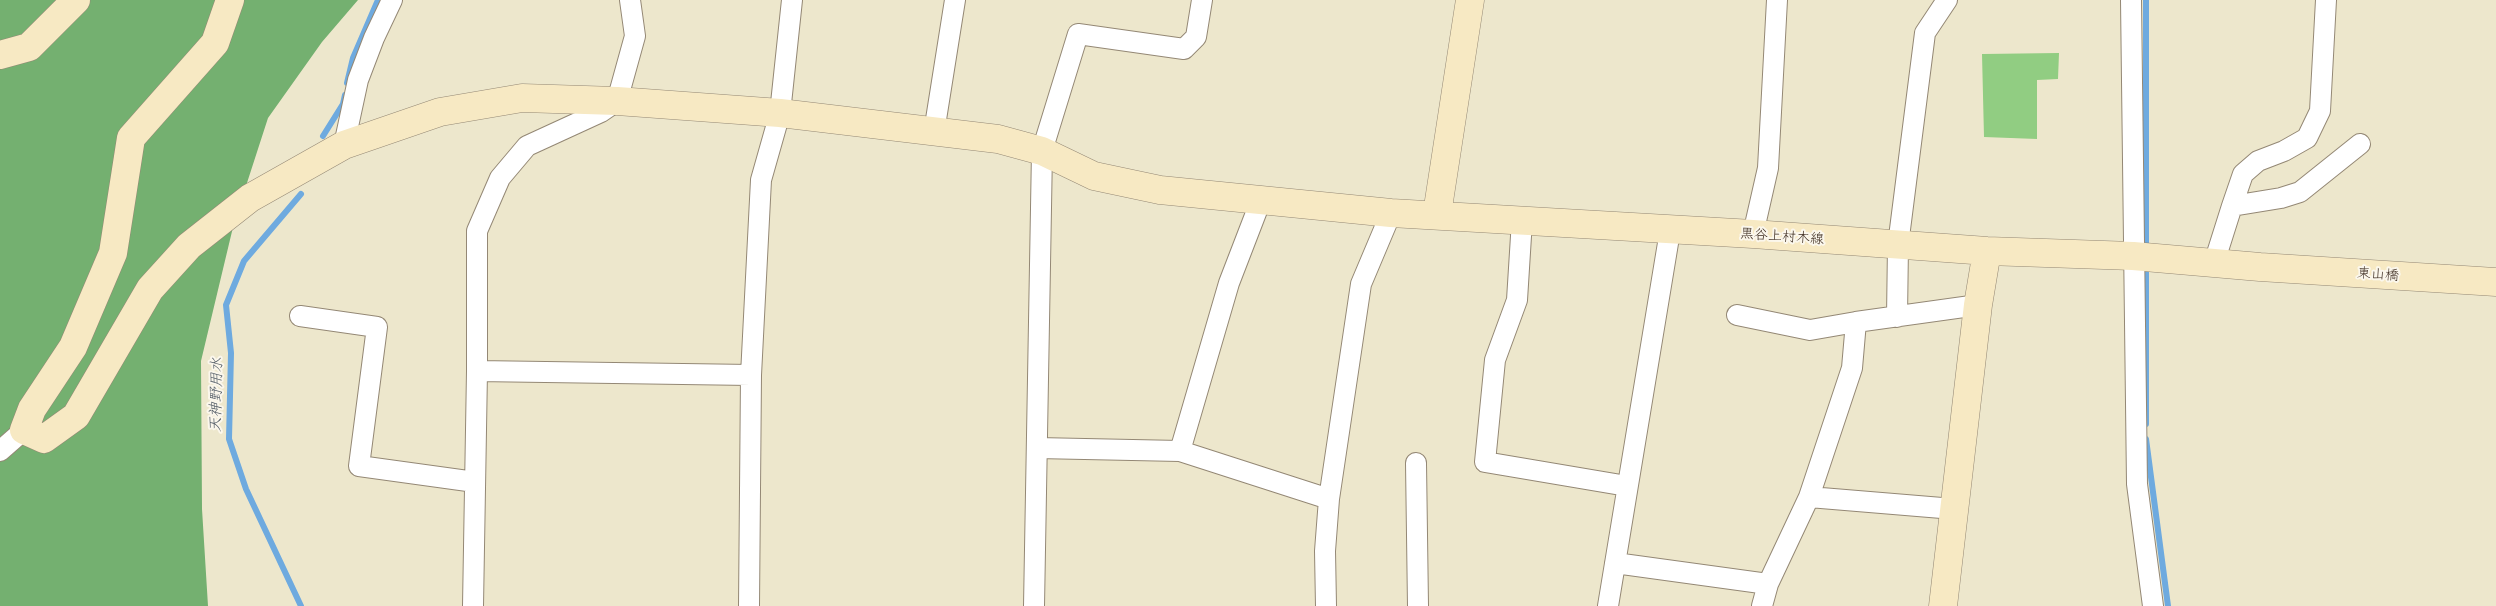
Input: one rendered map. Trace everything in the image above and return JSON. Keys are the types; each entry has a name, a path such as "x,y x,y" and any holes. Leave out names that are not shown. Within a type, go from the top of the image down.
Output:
{"street":[{"path":"0,55 29,47 76,0"},
{"path":"0,451 24,430 32,409 73,347 113,254 131,138 215,43 230,0"},
{"path":"344,145 358,80 374,38 392,0"},
{"path":"473,606 477,231 500,178 527,146 601,112 617,101 635,36 630,0"},
{"path":"748,606 751,375 761,180 780,113 792,0"},
{"path":"934,132 955,0"},
{"path":"1034,606 1042,152 1078,34 1184,49 1196,37 1202,0"},
{"path":"1437,214 1470,0"},
{"path":"1753,234 1768,168 1777,0"},
{"path":"1897,316 1898,245 1925,33 1947,0"},
{"path":"2131,0 2137,484 2153,606"},
{"path":"2214,263 2243,174 2258,160 2284,151 2307,138 2320,111 2326,0"},
{"name":"黒谷上村木線","path":"24,430 44,440 76,416 150,289 189,246 250,198 344,145 440,112 522,98 617,101 780,113 998,139 1042,152 1094,176 1160,190 1391,213 1437,214 1670,231 1753,234 1987,251 2133,256"},
{"path":"2232,206 2281,198 2300,192 2360,144"},
{"path":"1180,451 1229,283 1261,200"},
{"path":"1326,606 1325,551 1329,499 1361,284 1391,213"},
{"path":"1522,220 1517,300 1495,360 1485,462 1627,486"},
{"path":"1608,606 1670,231"},
{"path":"1943,606 1978,306 1987,251"},
{"name":"東山橋","path":"2133,256 2260,267 2496,282"},
{"path":"1737,315 1810,330 1897,316 1978,306"},
{"path":"300,316 377,327 359,466 475,482"},
{"path":"1762,606 1768,584 1809,497 1852,368 1856,322"},
{"path":"477,371 751,375"},
{"path":"1037,448 1180,451 1329,499"},
{"path":"1416,463 1418,606"},
{"path":"1809,497 1954,509"},
{"path":"1615,563 1768,584"}],"green space":[{"path":"0,0 358,0 322,42 268,118 234,223 201,361 202,509 208,606 0,606"},
{"path":"2059,53 2058,79 2037,80 2037,139 1984,137 1982,54"}],"waterway":[{"path":"347,83 353,58 378,0"},
{"path":"2146,0 2146,251"},
{"path":"323,136 343,104 345,95"},
{"name":"天神野用水","path":"301,194 244,261 226,305 231,353 229,439 246,489 301,606"},
{"path":"2146,264 2146,424"},
{"path":"2146,439 2168,606"}]}
